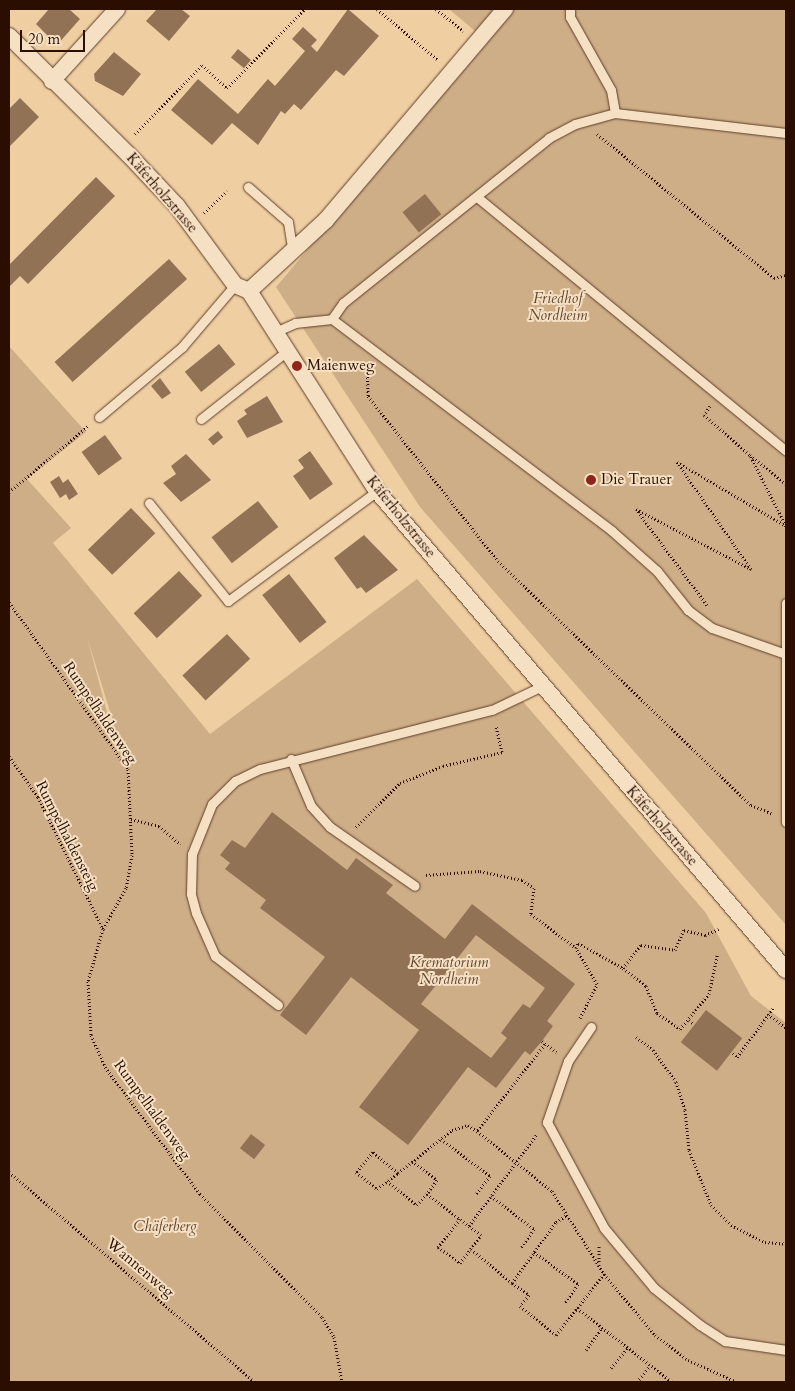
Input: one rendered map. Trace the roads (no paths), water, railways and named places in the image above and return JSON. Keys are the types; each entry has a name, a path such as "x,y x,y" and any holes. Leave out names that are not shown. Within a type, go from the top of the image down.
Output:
{"street":[{"path":"52,81 118,9"},
{"path":"242,288 326,220 505,9"},
{"name":"Käferholzstrasse","path":"9,36 177,206 275,332 377,492 786,970"}],"lane":[{"path":"570,9 570,17 611,90 615,113"},
{"path":"332,319 343,303 549,138 582,122 615,113 786,133"},
{"path":"248,187 288,222 292,247"},
{"path":"477,197 717,397 786,451"},
{"path":"99,417 182,347 242,288"},
{"path":"275,332 295,323 332,319 612,531 658,571 688,610 712,628 785,654"},
{"path":"201,419 287,351"},
{"path":"149,503 228,601 377,492"},
{"path":"786,603 786,821"},
{"path":"278,1005 215,956 191,894 192,854 203,818 223,792 260,769 292,759 492,710 542,686"},
{"path":"292,759 311,806 346,839 415,886"},
{"path":"591,1027 568,1062 547,1122 604,1228 654,1288 725,1341 786,1350"}],"place":[{"name":"Maienweg","path":"297,366"},
{"name":"Die Trauer","path":"591,480"}],"park label":[{"name":"Friedhof Nordheim","path":"558,306"},
{"name":"Krematorium Nordheim","path":"449,970"},
{"name":"Chäferberg","path":"165,1227"}]}
